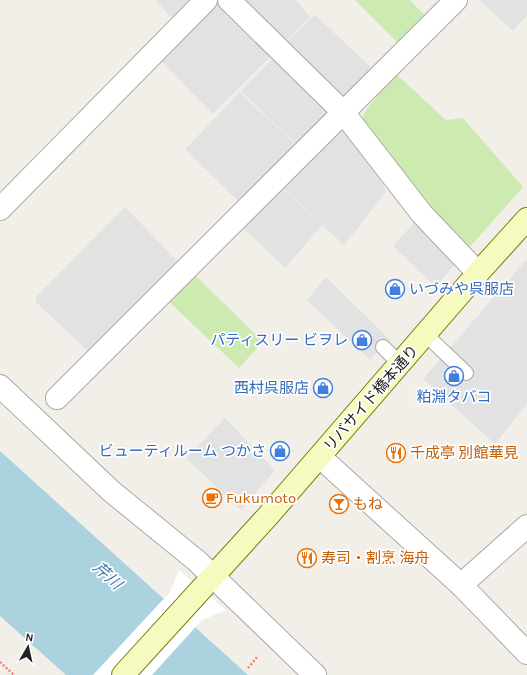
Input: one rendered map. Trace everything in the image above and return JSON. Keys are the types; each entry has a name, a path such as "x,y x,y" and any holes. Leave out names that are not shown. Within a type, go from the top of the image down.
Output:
{"main road":[{"name":"リバサイド橋本通り","path":"123,675 320,457 527,218"}],"street":[{"path":"0,209 206,0"},
{"path":"230,0 268,42 349,103 367,151 422,214 478,273"},
{"path":"57,398 324,127 456,0"},
{"path":"0,386 111,490 214,576 315,675"},
{"path":"320,457 461,586 527,653"},
{"path":"461,586 527,526"}],"lane":[{"path":"425,334 466,373"},
{"path":"383,347 400,364"}],"path":[{"path":"248,668 262,652"},
{"path":"0,662 14,675"}],"green space":[{"path":"355,0 410,0 427,18 400,45"},
{"path":"395,73 446,120 463,118 523,187 468,249 428,209 362,123 364,113"},
{"path":"192,272 263,342 239,368 165,298"}],"shaded area":[{"path":"155,0 197,0 176,22"},
{"path":"218,0 223,0 275,52 213,114 158,58"},
{"path":"237,0 296,0 310,17 282,45"},
{"path":"479,0 527,0 527,15 513,31"},
{"path":"315,15 375,71 342,104 283,45"},
{"path":"277,54 333,111 300,148 241,91"},
{"path":"240,92 299,148 242,205 185,149"},
{"path":"340,125 376,169 386,192 344,245 279,184"},
{"path":"279,185 322,225 285,268 238,223"},
{"path":"125,207 181,265 92,355 35,301 37,298 36,297"},
{"path":"414,223 455,264 436,287 393,246"},
{"path":"526,260 527,404 495,444 423,379"},
{"path":"326,277 389,339 370,360 307,300"},
{"path":"225,418 275,470 241,510 186,458"}],"water":[{"name":"芹川","path":"0,451 248,675 66,675 0,616"}],"pier":[{"path":"179,570 226,610 202,620 152,675 93,675 170,592"}],"place":[{"name":"いづみや呉服店","path":"395,289"},
{"name":"パティスリー ビヲレ","path":"362,340"},
{"name":"粕淵タバコ","path":"454,376"},
{"name":"西村呉服店","path":"323,388"},
{"name":"ビューティルーム つかさ","path":"280,451"},
{"name":"千成亭 別館華見","path":"396,453"},
{"name":"Fukumoto","path":"212,498"},
{"name":"もね","path":"339,504"},
{"name":"寿司・割烹 海舟","path":"307,558"}]}
